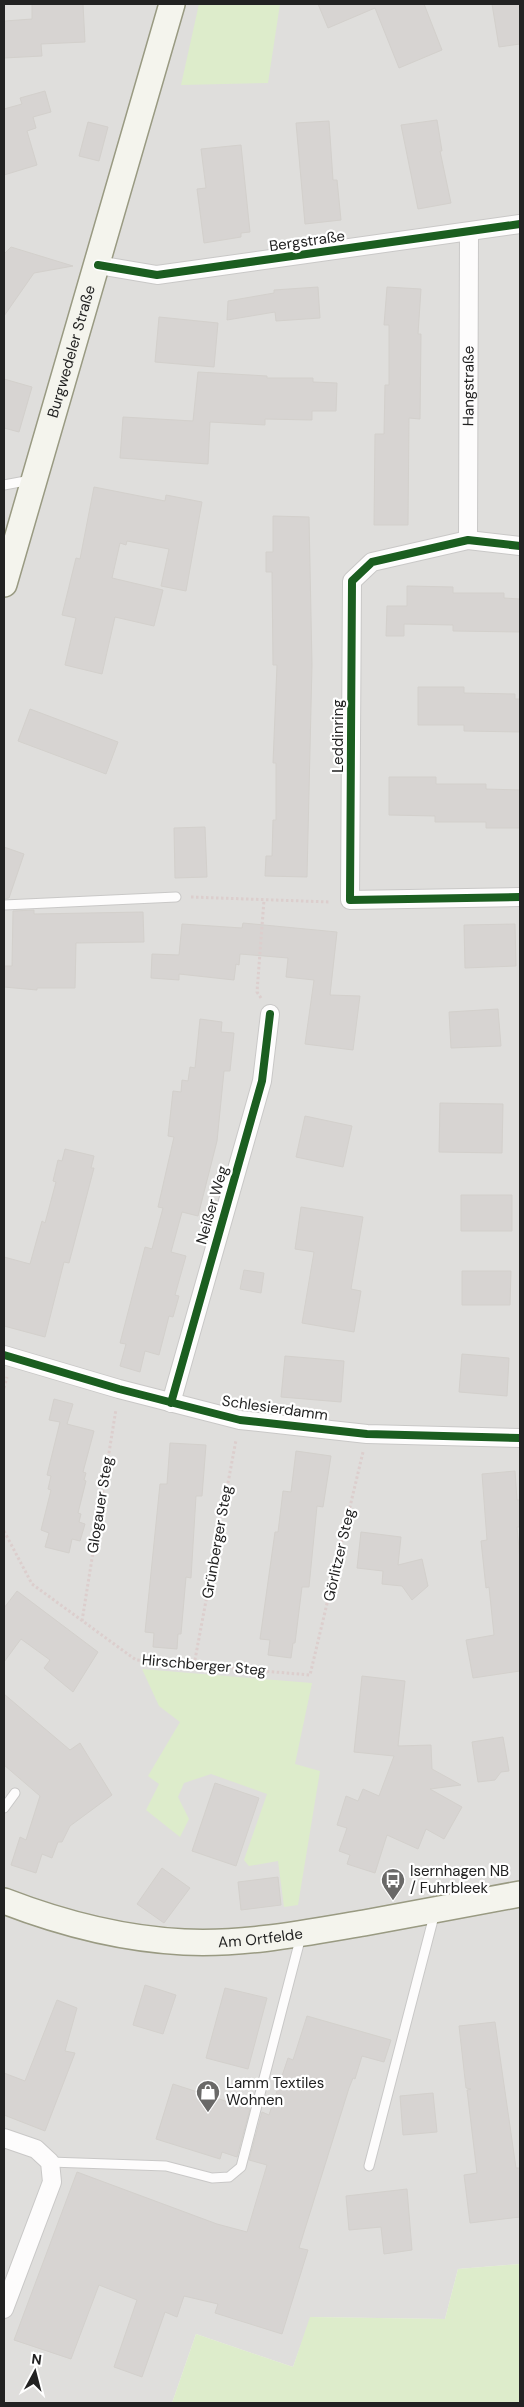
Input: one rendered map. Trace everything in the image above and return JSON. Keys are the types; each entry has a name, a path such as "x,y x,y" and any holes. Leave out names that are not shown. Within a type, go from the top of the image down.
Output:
{"main road":[{"name":"Burgwedeler Straße","path":"4,584 98,265 172,4"},
{"name":"Am Ortfelde","path":"4,1902 32,1912 132,1936 184,1942 234,1941 302,1934 520,1894"}],"street":[{"name":"Bergstraße","path":"98,265 157,276 520,224"},
{"name":"Hangstraße","path":"468,540 469,232"},
{"name":"Leddinring","path":"350,900 352,581 372,562 468,540 520,546"},
{"path":"350,900 520,897"},
{"name":"Neißer Weg","path":"171,1403 262,1081 270,1014"},
{"name":"Schlesierdamm","path":"4,1355 119,1389 240,1420 367,1434 520,1438"},
{"path":"4,2138 36,2149 50,2162 52,2182 4,2308"}],"lane":[{"path":"4,485 36,479"},
{"path":"4,905 176,897"},
{"path":"4,1808 15,1793"},
{"path":"369,2166 436,1910"},
{"path":"50,2162 166,2166 212,2178 228,2177 240,2167 302,1934"}],"path":[{"path":"176,897 318,904 350,900"},
{"path":"264,900 257,992 270,1014"}],"shaded area":[{"path":"4,4 520,4 520,2264 458,2269 445,2319 311,2317 293,2367 196,2334 172,2403 4,2403"}],"green space":[{"path":"199,4 280,4 268,83 181,85"},
{"path":"142,1669 312,1683 295,1764 320,1771 298,1905 284,1907 278,1861 249,1866 244,1860 267,1794 211,1774 184,1783 178,1797 189,1819 180,1837 146,1810 159,1784 148,1776 180,1722 159,1706"},
{"path":"520,2264 520,2403 172,2403 196,2334 293,2367 310,2317 445,2319 458,2269"}],"building":[{"path":"32,4 83,4 85,42 41,44 42,56 4,58 5,21 32,19"},
{"path":"318,4 424,4 442,50 399,68 375,8 328,28"},
{"path":"492,4 520,4 520,44 499,47"},
{"path":"45,91 51,112 33,117 36,128 27,131 37,165 4,175 4,109 22,104 20,98"},
{"path":"437,120 442,151 440,151 451,203 418,209 401,125"},
{"path":"329,121 333,180 337,180 341,220 305,224 296,123"},
{"path":"88,122 108,127 99,161 79,156"},
{"path":"241,145 250,232 241,233 241,237 204,243 197,189 206,188 201,149"},
{"path":"11,247 73,266 34,273 4,316 4,254"},
{"path":"318,287 320,318 276,321 275,312 227,320 228,301 274,293 274,290"},
{"path":"387,287 421,289 418,334 421,334 420,419 409,418 408,525 374,525 375,434 384,434 385,385 389,385 389,325 384,325"},
{"path":"159,317 218,323 214,367 155,362"},
{"path":"198,372 267,376 267,378 313,378 313,382 337,383 336,411 312,411 312,420 265,419 265,425 210,422 208,464 120,458 123,417 193,421"},
{"path":"4,379 32,387 19,432 4,428"},
{"path":"94,487 165,501 166,495 202,502 186,591 161,586 169,549 127,541 126,545 120,543 112,578 163,590 154,626 115,617 102,674 65,665 76,618 62,615 76,558 80,559"},
{"path":"273,516 309,517 312,665 307,877 265,876 266,856 272,856 273,820 276,820 276,763 273,763 277,665 273,665 272,572 266,572 266,552 273,552"},
{"path":"407,586 453,587 453,593 504,593 504,598 520,599 520,632 453,631 453,625 404,624 404,636 386,636 387,606 407,606"},
{"path":"418,687 464,687 464,693 515,694 515,699 520,699 520,732 464,731 464,725 418,725"},
{"path":"30,709 118,742 106,774 18,741"},
{"path":"389,777 436,777 436,784 486,784 486,789 520,790 520,828 486,828 486,822 435,822 435,816 389,815"},
{"path":"205,827 207,877 175,878 174,828"},
{"path":"4,847 24,854 9,898 4,899"},
{"path":"34,910 34,914 143,912 144,942 76,943 75,988 37,988 37,990 4,987 4,966 12,966 13,911"},
{"path":"243,923 337,932 330,995 360,996 353,1050 305,1044 314,980 286,977 288,958 240,954 239,965 236,964 234,980 179,974 179,980 151,978 152,954 179,955 182,924 242,928"},
{"path":"515,924 516,966 465,968 464,925"},
{"path":"498,1009 501,1046 451,1048 449,1012"},
{"path":"200,1019 222,1022 221,1032 234,1033 230,1071 224,1071 217,1141 198,1216 182,1212 171,1252 186,1256 175,1295 179,1296 173,1317 169,1316 159,1355 145,1351 140,1372 120,1366 126,1344 120,1343 145,1247 152,1249 163,1208 158,1207 174,1137 168,1136 173,1091 181,1092 182,1080 188,1081 190,1067 195,1068"},
{"path":"440,1103 503,1104 502,1153 439,1152"},
{"path":"305,1116 352,1126 343,1167 296,1157"},
{"path":"65,1149 94,1156 91,1168 94,1168 69,1263 64,1262 45,1337 4,1326 4,1257 30,1264 42,1221 45,1223 56,1182 53,1181 58,1160 62,1161"},
{"path":"461,1195 512,1195 512,1231 461,1231"},
{"path":"301,1207 363,1217 351,1289 361,1291 354,1332 302,1323 314,1252 295,1249"},
{"path":"244,1270 264,1273 261,1293 240,1289"},
{"path":"462,1271 511,1271 510,1305 462,1305"},
{"path":"462,1354 509,1358 507,1396 459,1392"},
{"path":"285,1356 344,1361 341,1402 281,1397"},
{"path":"54,1399 73,1404 67,1424 94,1431 83,1472 86,1473 84,1480 86,1481 78,1513 81,1514 79,1522 85,1524 80,1541 72,1539 69,1553 45,1547 49,1533 41,1530 51,1490 48,1489 51,1476 47,1475 60,1422 49,1420"},
{"path":"170,1443 206,1445 202,1496 196,1496 191,1578 186,1577 181,1634 178,1634 177,1649 153,1647 154,1633 145,1632 160,1484 167,1484"},
{"path":"296,1451 331,1456 323,1507 317,1506 309,1587 302,1587 295,1643 293,1643 291,1658 268,1655 270,1640 260,1639 275,1532 278,1532 283,1491 291,1492"},
{"path":"515,1471 517,1500 520,1500 520,1527 517,1527 520,1560 520,1671 473,1678 466,1640 494,1635 489,1587 486,1588 481,1541 487,1540 482,1474"},
{"path":"361,1532 401,1537 398,1565 422,1559 428,1586 412,1600 402,1586 382,1584 383,1571 357,1568"},
{"path":"17,1591 98,1652 73,1692 44,1668 50,1660 21,1639 4,1662 4,1608"},
{"path":"362,1676 405,1681 398,1746 431,1745 432,1769 461,1785 430,1789 462,1807 444,1839 426,1829 418,1849 387,1835 375,1873 347,1864 350,1855 339,1851 347,1828 337,1825 346,1796 358,1801 363,1789 379,1796 394,1756 354,1752"},
{"path":"4,1694 70,1750 80,1743 112,1795 70,1826 62,1842 58,1842 52,1858 42,1854 36,1873 11,1865 20,1837 26,1840 40,1796 4,1765"},
{"path":"503,1737 509,1771 501,1772 495,1780 478,1782 472,1742"},
{"path":"215,1783 259,1798 236,1866 192,1851"},
{"path":"162,1868 190,1888 164,1923 137,1904"},
{"path":"278,1877 281,1905 241,1910 238,1882"},
{"path":"145,1985 176,1995 163,2034 133,2025"},
{"path":"225,1988 267,1998 248,2069 206,2058"},
{"path":"57,2000 77,2008 65,2051 75,2053 45,2131 4,2115 4,2073 25,2081"},
{"path":"307,2016 391,2040 384,2062 362,2056 355,2079 353,2078 349,2088 299,2248 308,2250 282,2334 215,2313 218,2304 184,2296 177,2317 165,2312 142,2377 114,2367 137,2300 99,2285 71,2359 14,2340 77,2172 217,2224 247,2232 267,2165 249,2160 262,2112 269,2115 288,2058 293,2060"},
{"path":"495,2022 516,2168 520,2168 520,2217 470,2223 464,2175 477,2173 467,2090 471,2089 466,2088 459,2026"},
{"path":"173,2084 250,2109 237,2157 222,2152 220,2159 156,2139"},
{"path":"433,2093 437,2132 403,2135 400,2096"},
{"path":"407,2189 412,2250 384,2254 381,2227 349,2230 346,2196"}],"cycle path":[{"path":"98,265 157,275 520,224"},
{"path":"520,546 468,540 372,562 352,581 350,900 520,897"},
{"path":"171,1403 262,1081 270,1014"},
{"path":"4,1355 119,1389 240,1420 367,1434 520,1438"}],"place":[{"name":"Isernhagen NB / Fuhrbleek","path":"393,1901"},
{"name":"Lamm Textiles Wohnen","path":"208,2113"}]}
